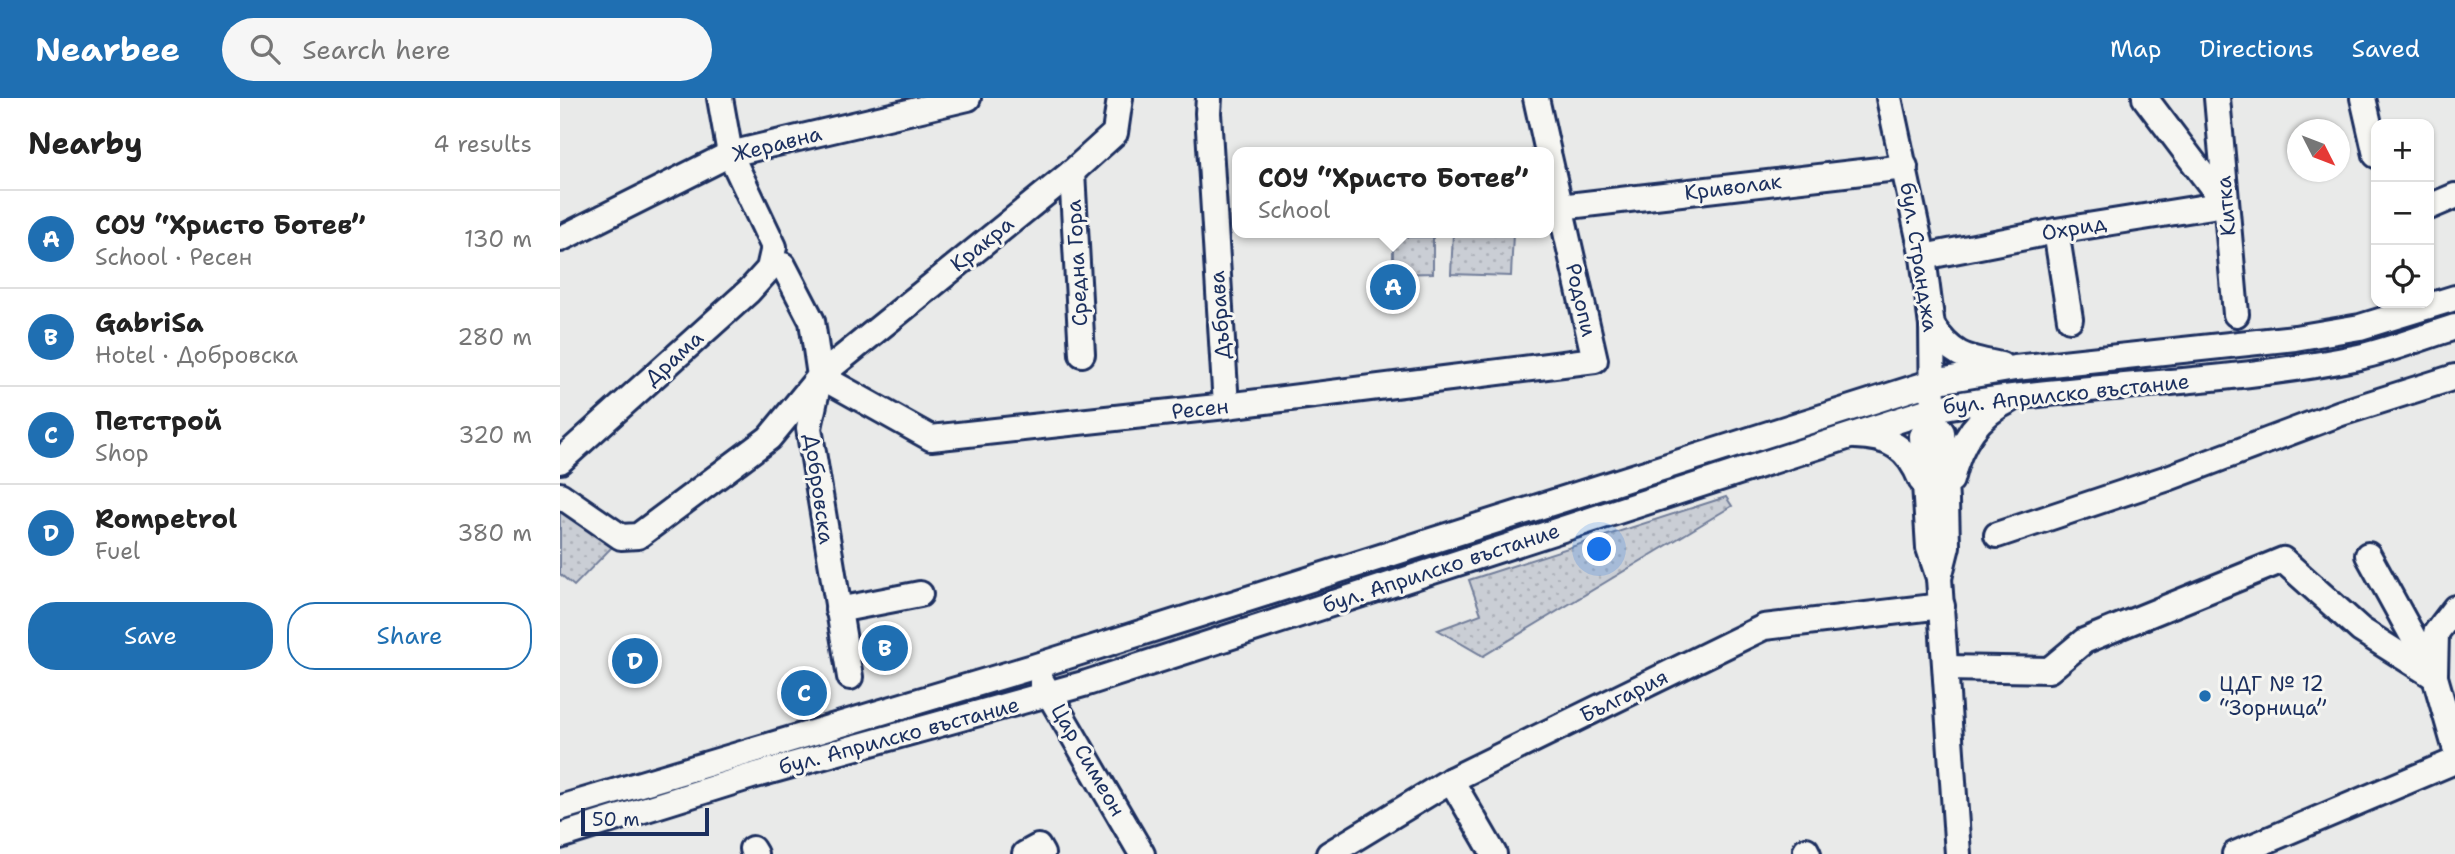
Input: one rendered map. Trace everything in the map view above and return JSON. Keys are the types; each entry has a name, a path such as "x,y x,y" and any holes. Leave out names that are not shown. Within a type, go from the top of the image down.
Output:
{"street":[{"path":"720,98 730,154"},
{"name":"Жеравна","path":"560,239 730,154 968,98"},
{"name":"Кракра","path":"560,495 621,537 638,536 769,438 820,376 1072,172 1115,133 1120,98"},
{"name":"Дъбрава","path":"1209,98 1226,406"},
{"name":"Родопи","path":"1536,98 1546,147"},
{"name":"бул. Странджа","path":"1889,98 1923,257 1932,326 1933,414 1942,432 1929,548 1940,578 1958,854"},
{"path":"2146,98 2225,204"},
{"name":"Китка","path":"2217,98 2236,314"},
{"path":"2362,98 2371,135"},
{"name":"Добровска","path":"730,154 813,321 820,376 809,428 850,677"},
{"name":"Криволак","path":"1560,207 1905,167"},
{"name":"Средна Гора","path":"1072,172 1082,354"},
{"name":"Родопи","path":"1554,181 1595,360"},
{"path":"2434,205 2455,197"},
{"name":"Охрид","path":"1923,257 2056,231 2225,204"},
{"path":"2056,231 2070,319"},
{"name":"Драма","path":"560,461 749,291 779,256"},
{"name":"бул. Априлско въстание","path":"560,807 1033,667 1933,382 2015,368 2295,338 2360,327 2455,299"},
{"path":"1932,326 1945,344 1958,355 2015,368"},
{"name":"бул. Априлско въстание","path":"560,836 752,776 1049,694 1851,435 2024,394 2188,380 2300,367 2362,356 2455,327"},
{"name":"Ресен","path":"820,376 931,438 1226,406 1595,360"},
{"path":"1997,535 2168,478 2342,413 2455,376"},
{"path":"1851,435 1873,436 1898,447 1914,464 1935,495 1954,467 1972,430 2002,404 2024,394"},
{"path":"2368,555 2435,677 2455,747"},
{"path":"1946,668 2049,670 2084,641 2283,561 2361,630 2435,677"},
{"path":"838,610 920,594"},
{"name":"България","path":"1328,854 1451,780 1763,627 1942,606"},
{"path":"2435,677 2436,633 2455,608"},
{"name":"Цар Симеон","path":"1033,667 1142,854"},
{"path":"2235,854 2455,761"},
{"path":"1451,780 1494,854"}],"shaded area":[{"path":"1393,238 1433,238 1433,273 1393,274"},
{"path":"1453,238 1513,238 1511,276 1451,274"},
{"path":"1877,407 1877,412 1118,660 1115,655"},
{"path":"1726,497 1732,506 1483,656 1438,630 1481,614 1469,580"},
{"path":"560,505 615,544 574,586 560,574"},
{"path":"994,694 996,697 560,824 560,820 744,763"}],"place":[{"name":"СОУ “Христо Ботев”","path":"1393,287"},
{"name":"GabriSa","path":"885,648"},
{"name":"Rompetrol","path":"635,661"},
{"name":"Петстрой","path":"804,693"},
{"name":"ЦДГ № 12 “Зорница”","path":"2205,696"}]}
